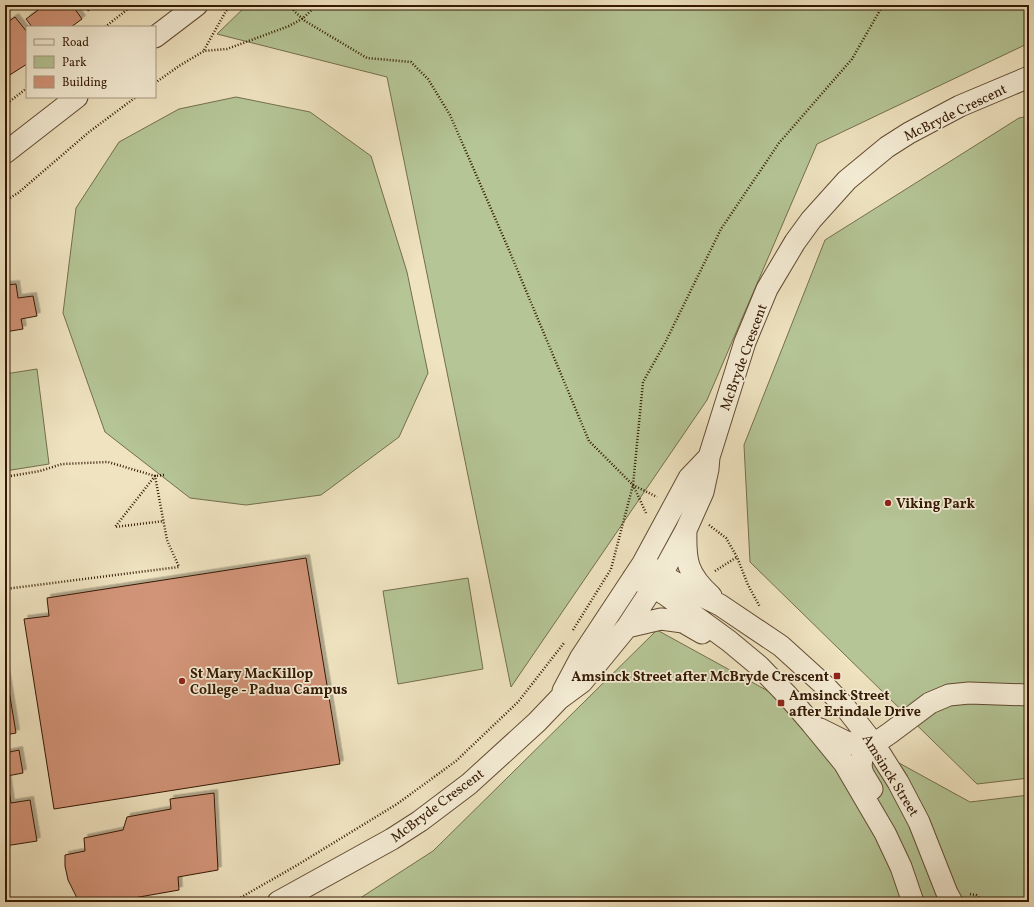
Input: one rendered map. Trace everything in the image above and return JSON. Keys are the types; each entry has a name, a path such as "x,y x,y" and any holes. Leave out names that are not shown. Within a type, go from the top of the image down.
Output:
{"street":[{"path":"156,37 197,5"},
{"name":"McBryde Crescent","path":"278,902 392,839 420,821 468,784 537,722 559,699 582,682 627,627 657,581 686,530 703,492 709,457 745,342 767,289 795,242 847,180 888,147 909,133 960,106 1029,77"},
{"path":"5,153 77,98"},
{"name":"McBryde Crescent","path":"559,699 581,657 638,570 689,478 709,457"},
{"path":"686,530 686,550 689,567 700,585 720,604"},
{"name":"Amsinck Street","path":"638,570 657,581 759,666 812,724 844,763 885,833 901,867 913,902"},
{"name":"Amsinck Street","path":"657,581 674,582 720,604 781,646 830,691 845,707 874,744 898,782 920,822 947,893 952,902"},
{"path":"627,627 661,619 683,622 706,635 729,641"},
{"path":"885,833 876,795 863,774 861,767 862,757 866,751 930,703 949,695 969,693 1029,695"},
{"path":"812,724 844,741 856,745 874,744"}],"path":[{"path":"106,26 133,5"},
{"path":"204,51 226,11 232,5"},
{"path":"290,5 302,19 367,58 411,62 428,79 450,115 509,250 589,442 633,485 657,537"},
{"path":"156,82 204,51 227,49 290,26 302,19 317,5"},
{"path":"570,634 610,570 633,485 643,382 721,229 779,143 852,60 883,5"},
{"path":"5,105 26,89"},
{"path":"5,201 18,193 89,132 135,98"},
{"path":"5,477 40,471 62,464 108,462 155,476 164,475"},
{"path":"5,589 178,567 168,540 155,476"},
{"path":"155,476 115,527 164,521"},
{"path":"709,524 726,538 737,557 748,585 763,612"},
{"path":"233,902 299,864 397,804 456,761 518,702 566,640"}],"green space":[{"path":"247,5 1029,5 1029,43 817,144 707,400 511,687 387,77 217,34"},
{"path":"236,97 310,112 371,156 407,272 428,373 399,437 321,495 246,505 190,498 105,432 63,313 76,208 119,142 179,109"},
{"name":"Viking Park","path":"1029,116 1029,778 977,784 750,562 744,445 825,240 1019,118"},
{"path":"37,369 49,464 5,471 5,374"},
{"path":"468,578 483,669 398,684 383,591"},
{"path":"657,630 970,802 1029,795 1029,902 354,902 433,851"}],"building":[{"path":"45,5 72,5 82,19 72,26 31,26 26,19"},
{"path":"84,5 96,5 88,11"},
{"path":"15,17 26,31 26,65 5,78 5,24"},
{"path":"16,284 18,298 33,296 37,316 21,319 23,329 5,332 5,285"},
{"path":"306,558 340,764 54,809 24,619 49,616 47,598"},
{"path":"5,666 16,733 5,735"},
{"path":"19,750 23,773 7,776 11,803 30,800 37,841 5,846 5,753"},
{"path":"214,793 218,870 178,877 179,890 128,899 128,902 79,902 68,880 65,866 65,855 85,851 84,838 123,830 127,817 171,809 170,799"}],"place":[{"name":"Viking Park","path":"888,503"},
{"name":"Amsinck Street after McBryde Crescent","path":"837,676"},
{"name":"St Mary MacKillop College - Padua Campus","path":"182,681"},
{"name":"Amsinck Street after Erindale Drive","path":"781,703"}]}
